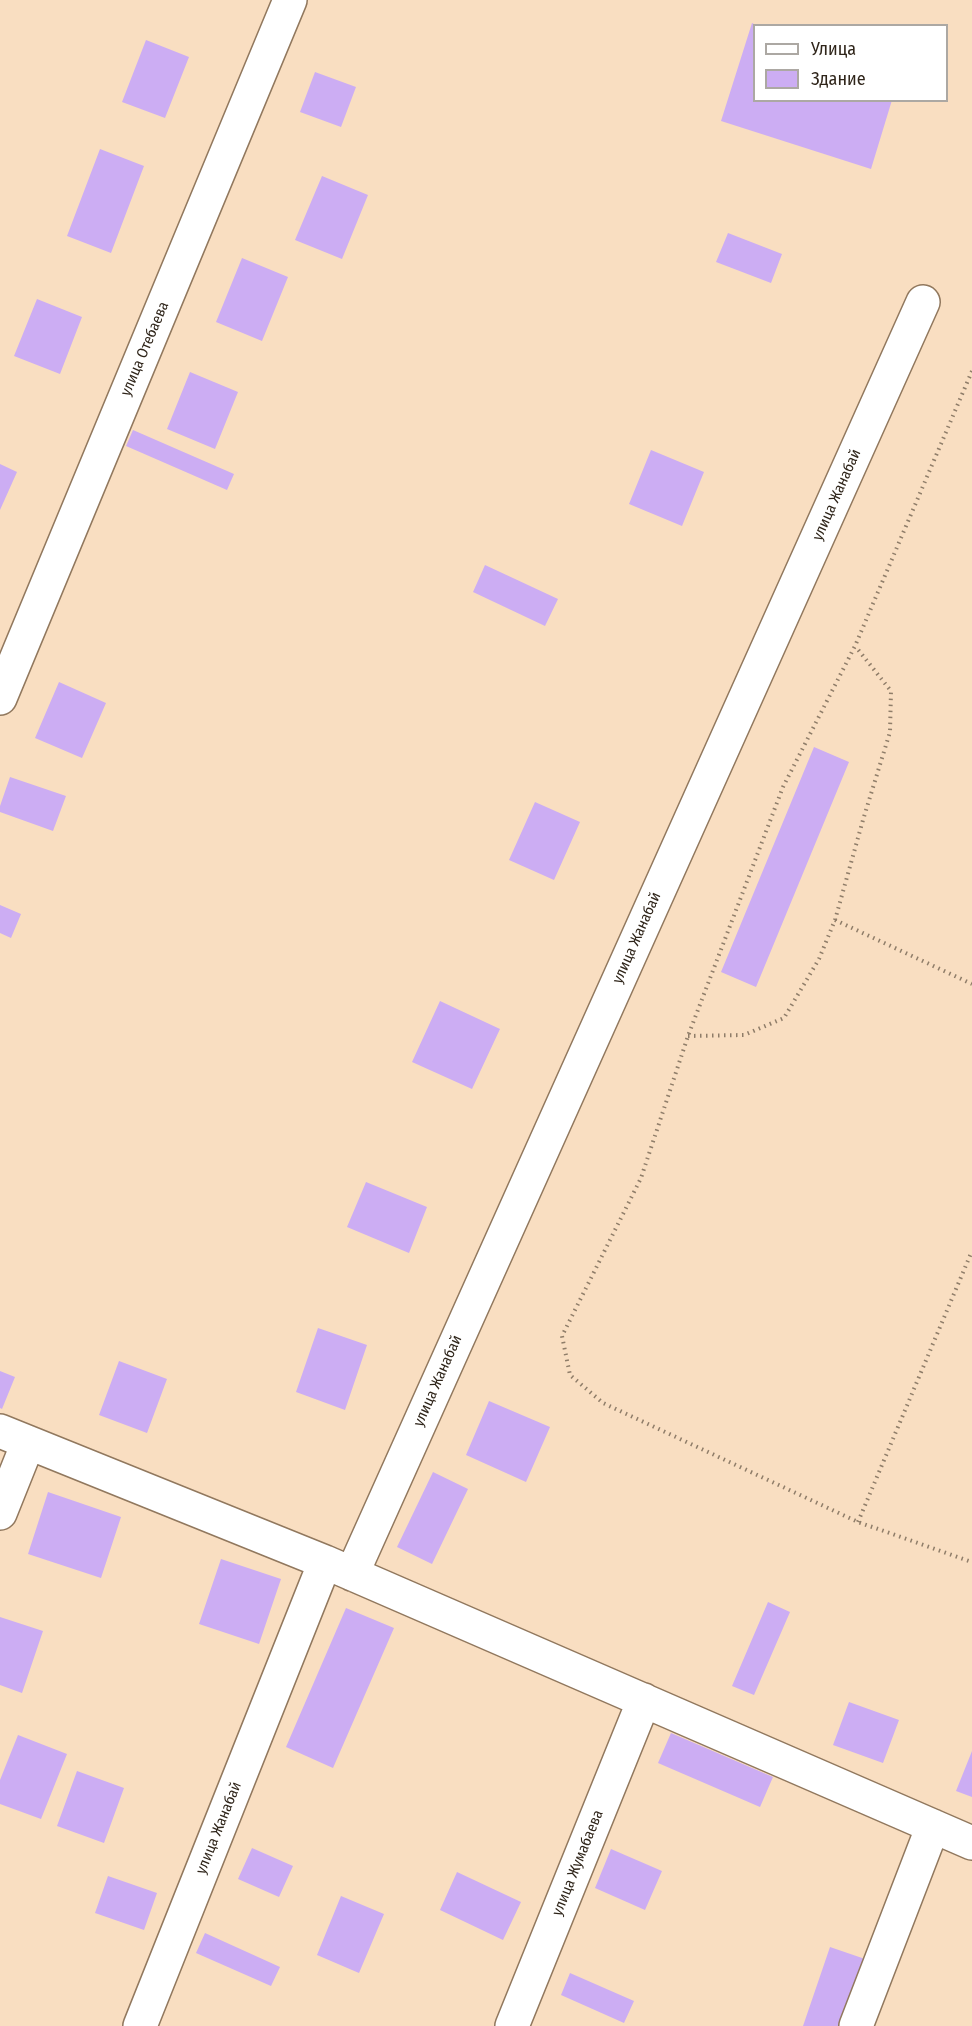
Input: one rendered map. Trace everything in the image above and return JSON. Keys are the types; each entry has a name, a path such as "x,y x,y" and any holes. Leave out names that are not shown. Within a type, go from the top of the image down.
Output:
{"street":[{"name":"улица Отебаева","path":"0,698 290,0"},
{"name":"улица Жанабай","path":"140,2026 338,1568 923,302"},
{"path":"0,1512 14,1437 338,1568 972,1843"},
{"name":"улица Жумабаева","path":"512,2026 644,1700"},
{"path":"856,2026 933,1826"}],"path":[{"path":"972,370 855,646 783,787 688,1036 641,1178 562,1336 570,1375 603,1403 858,1522 972,1562"},
{"path":"688,1036 744,1035 784,1018 819,959 835,920 890,732 891,691 855,646"},
{"path":"835,920 972,984"},
{"path":"858,1522 972,1251"}],"building":[{"path":"752,23 754,24 753,102 891,102 871,169 721,121"},
{"path":"146,40 189,57 165,118 122,102"},
{"path":"315,72 356,87 341,127 300,112"},
{"path":"100,149 144,166 111,253 67,236"},
{"path":"322,176 368,195 342,259 295,240"},
{"path":"728,233 782,254 771,283 716,262"},
{"path":"242,258 288,277 262,341 216,322"},
{"path":"37,299 82,317 60,374 14,356"},
{"path":"190,372 238,392 215,449 167,429"},
{"path":"133,430 234,474 227,490 126,446"},
{"path":"651,450 704,472 682,526 629,504"},
{"path":"0,464 17,472 0,510"},
{"path":"485,565 558,599 545,626 473,592"},
{"path":"59,682 106,703 82,758 35,738"},
{"path":"814,747 849,762 756,987 721,972"},
{"path":"10,777 66,796 53,831 0,812"},
{"path":"535,802 580,822 554,880 509,860"},
{"path":"0,905 21,914 11,938 0,933"},
{"path":"440,1001 500,1029 472,1089 412,1062"},
{"path":"366,1182 427,1207 409,1253 347,1227"},
{"path":"318,1328 367,1345 345,1410 296,1392"},
{"path":"119,1361 167,1379 147,1433 99,1415"},
{"path":"0,1371 15,1377 2,1409 0,1408"},
{"path":"489,1401 550,1427 526,1482 466,1455"},
{"path":"433,1472 468,1489 432,1564 397,1547"},
{"path":"48,1492 121,1517 101,1578 28,1554"},
{"path":"221,1559 281,1579 259,1644 199,1624"},
{"path":"768,1602 790,1612 754,1695 732,1686"},
{"path":"346,1608 394,1628 333,1768 286,1747"},
{"path":"0,1617 43,1631 22,1693 0,1685"},
{"path":"849,1702 899,1720 883,1763 833,1745"},
{"path":"671,1733 773,1777 760,1807 658,1763"},
{"path":"18,1735 67,1754 41,1819 0,1804 0,1780"},
{"path":"972,1751 972,1797 956,1791"},
{"path":"77,1771 124,1788 104,1843 57,1826"},
{"path":"252,1848 293,1866 279,1897 238,1879"},
{"path":"611,1849 662,1871 645,1910 595,1888"},
{"path":"457,1872 521,1902 503,1940 440,1910"},
{"path":"108,1876 157,1893 144,1930 95,1913"},
{"path":"341,1896 384,1914 359,1973 317,1955"},
{"path":"205,1933 280,1967 271,1986 196,1953"},
{"path":"830,1947 865,1959 842,2026 803,2026"},
{"path":"570,1973 634,2001 624,2023 561,1995"}]}
